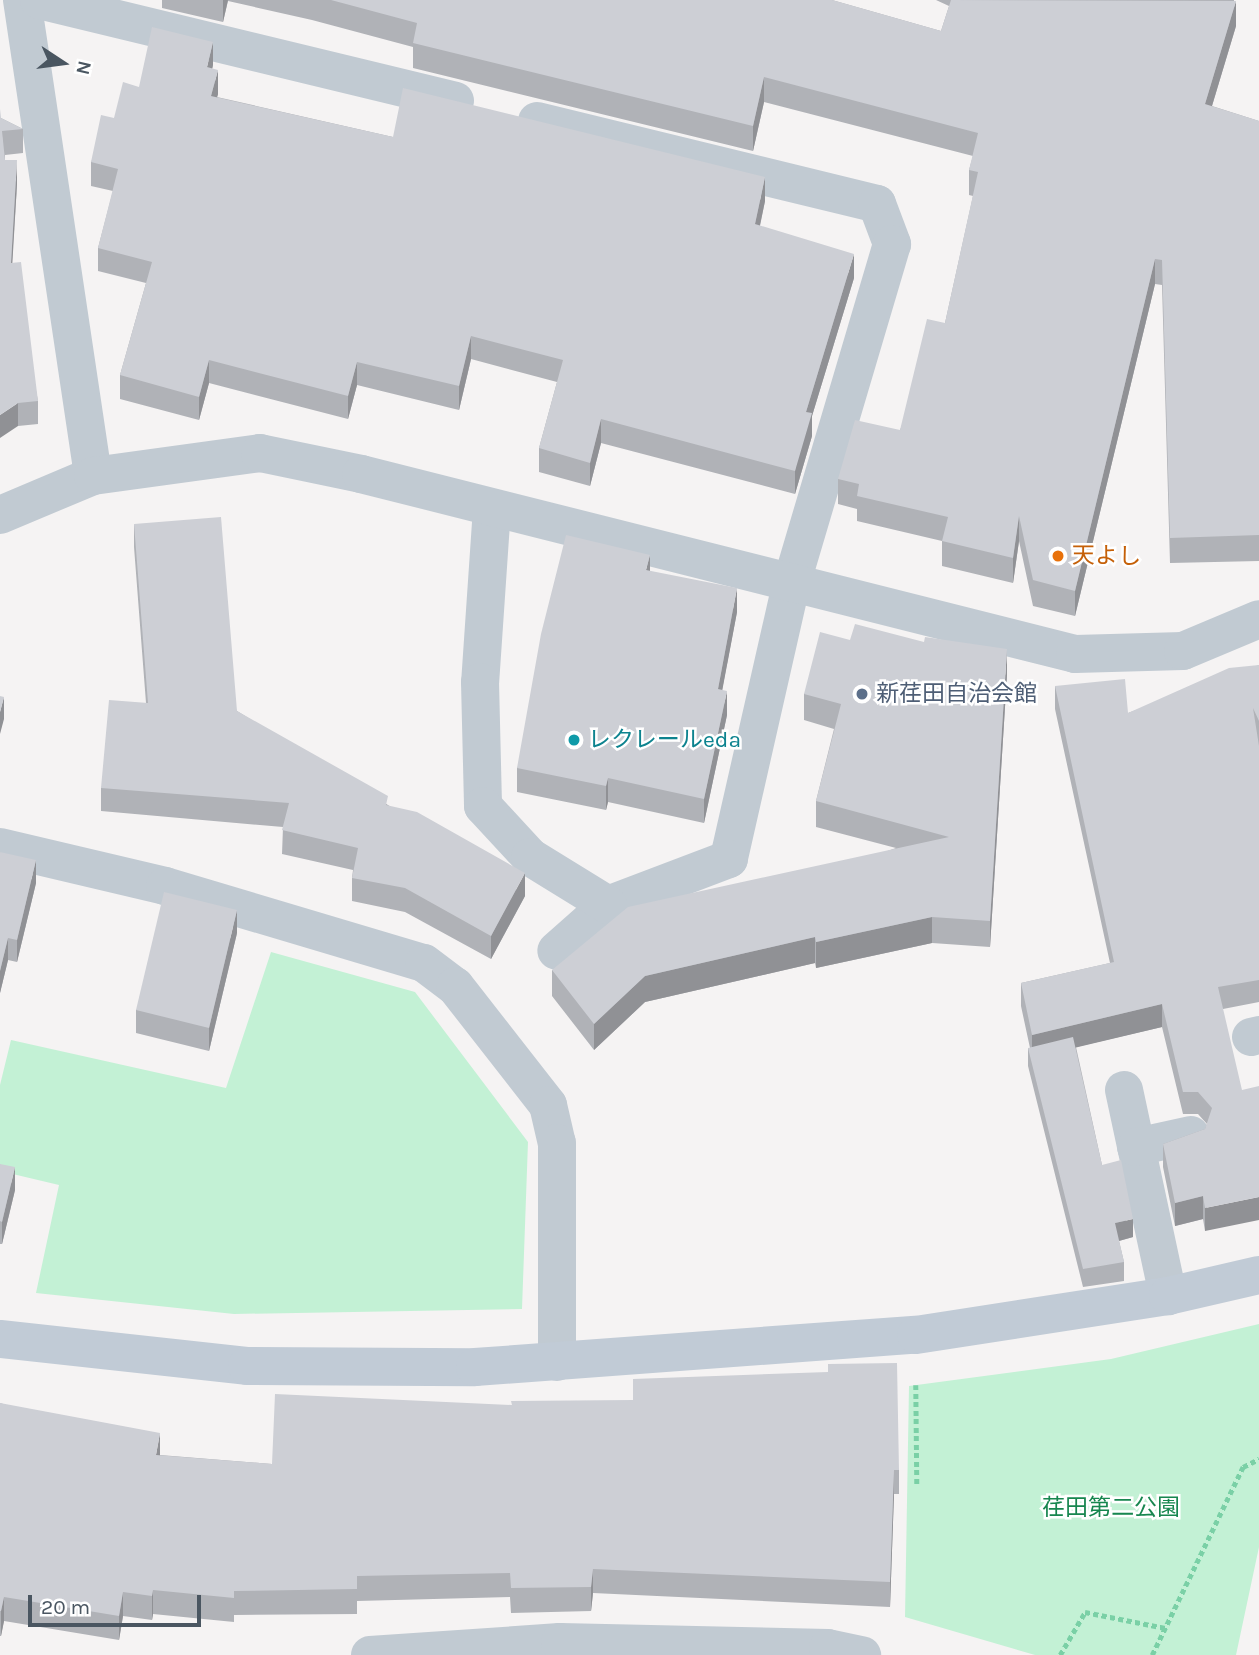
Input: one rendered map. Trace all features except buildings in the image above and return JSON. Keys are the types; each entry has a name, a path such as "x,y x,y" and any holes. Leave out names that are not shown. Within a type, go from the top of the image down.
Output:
{"street":[{"path":"22,0 93,476"},
{"path":"38,0 877,204 892,244 790,585 729,859 608,905 556,951"},
{"path":"0,514 93,476 260,453 492,508 790,585 1075,654 1183,651 1259,620"},
{"path":"492,508 480,682 483,806 530,857 608,905"},
{"path":"0,847 165,886 424,963 455,986 548,1105 557,1143 557,1362"},
{"path":"1124,1090 1168,1296"},
{"path":"1136,1147 1191,1135"},
{"path":"0,1339 247,1366 475,1367 916,1335 1168,1296 1259,1275"},
{"path":"370,1655 560,1642 828,1648 862,1655"}],"path":[{"path":"916,1373 917,1485"},
{"path":"1152,1655 1243,1466 1259,1459"},
{"path":"1060,1655 1086,1612 1165,1628"}],"green space":[{"path":"271,952 415,992 528,1142 522,1309 234,1314 36,1293 59,1185 0,1171 0,1085 11,1040 226,1088"},
{"name":"荏田第二公園","path":"1259,1324 1259,1547 1236,1655 1035,1655 905,1617 909,1386 1111,1359"}],"place":[{"name":"天よし","path":"1058,556"},
{"name":"新荏田自治会館","path":"862,694"},
{"name":"レクレールeda","path":"574,740"}]}
